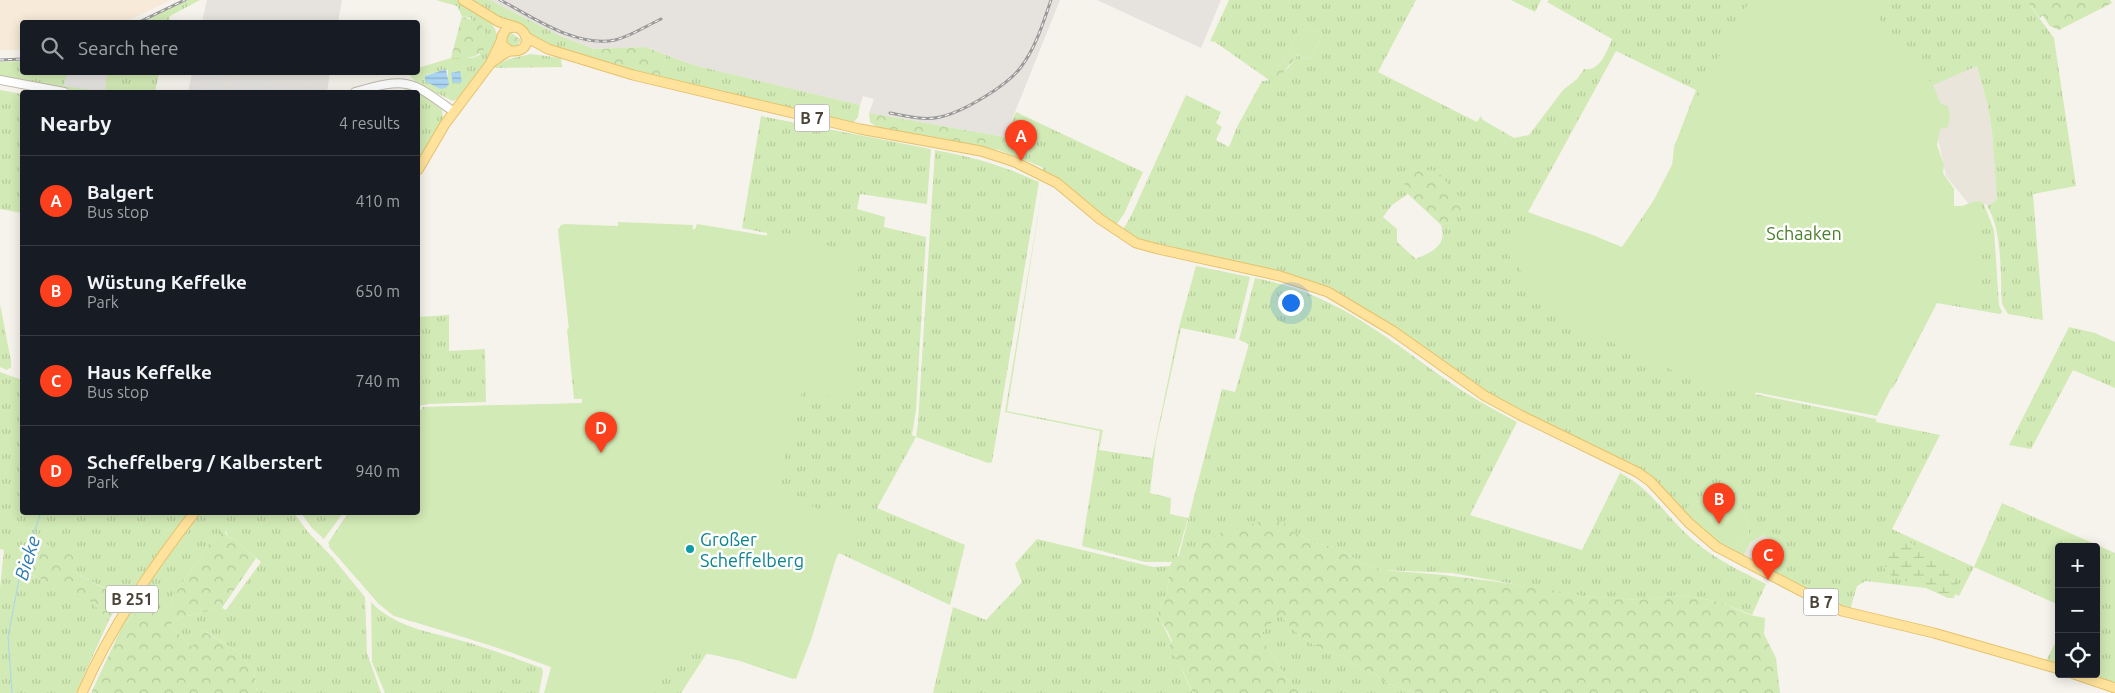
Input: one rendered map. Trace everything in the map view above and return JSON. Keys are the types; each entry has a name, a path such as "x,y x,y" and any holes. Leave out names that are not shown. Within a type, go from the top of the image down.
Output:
{"main road":[{"name":"B 7","path":"463,0 492,18 522,29 526,36 548,49 638,76 860,129 981,151 1015,162 1057,183 1100,219 1136,243 1280,276 1328,292 1394,331 1485,396 1637,472 1650,481 1689,523 1717,547 1824,603 1842,611 1926,631 2055,668"},
{"name":"B 7","path":"492,18 504,48 510,51 548,49"},
{"path":"420,167 454,112 490,64 505,30 513,26"},
{"path":"522,49 526,44 526,36"},
{"path":"490,64 510,51"},
{"name":"B 251","path":"82,693 101,652 135,595 193,515"},
{"path":"2086,678 2115,688"}],"street":[{"path":"0,80 53,90"},
{"path":"362,90 383,84 403,82 427,93 454,112"}],"shaded area":[{"path":"0,0 171,0 129,20 20,20 20,50 0,50"},
{"path":"207,0 342,0 338,20 202,20"},
{"path":"490,0 1060,0 1005,137 869,113 874,99 863,96 860,105 697,66 645,47 594,49 560,36"},
{"path":"1097,0 1221,0 1201,48"},
{"path":"1977,66 1992,131 1997,200 1987,206 1981,201 1968,203 1946,176 1938,139 1932,85"},
{"path":"67,75 107,75 105,90 63,86"},
{"path":"192,75 330,75 327,90 188,90"},
{"path":"197,75 209,75 206,90 194,90"},
{"path":"209,75 222,75 219,90 207,90"},
{"path":"234,76 309,88 309,90 284,90 284,87 283,90 270,90 271,85 270,90 257,90 258,83 256,90 244,90 245,81 243,90 231,90"},
{"path":"1763,535 1773,540 1760,566 1743,557 1750,543"}],"green space":[{"path":"187,0 200,0 170,16 169,20 145,20"},
{"path":"436,0 456,0 478,10 491,22 495,29 497,44 491,57 466,90 453,101 417,84 410,75 420,75 420,67 451,58 472,58 480,55 471,18 462,16 457,6","holes":["448,70 448,85 440,89 425,80 426,75"]},
{"path":"470,0 490,0 560,36 594,49 591,59 550,46"},
{"path":"1229,0 1416,0 1378,72 1477,122 1481,116 1483,120 1514,138 1529,135 1563,90 1577,79 1584,69 1590,69 1599,64 1612,39 1547,2 1549,0 1817,0 1917,242 1948,215 1967,204 1983,202 1994,230 1999,305 2002,312 2000,314 1937,303 1893,388 1773,362 1755,394 1876,419 1876,422 1940,435 1892,529 1974,567 1959,596 1929,583 1925,588 1866,581 1857,586 1850,610 1796,586 1760,566 1772,540 1763,535 1750,543 1743,557 1729,552 1749,534 1747,520 1738,500 1716,493 1694,503 1683,512 1655,482 1489,393 1398,329 1334,291 1171,250 1133,238 1122,231 1131,216 1186,95 1221,112 1216,123 1222,127 1216,140 1229,147 1237,127 1262,81 1278,76 1291,64 1297,55 1309,60 1323,34 1301,23 1289,51 1292,52 1276,68 1265,68 1262,75 1215,42 1210,41","holes":["1616,51 1696,90 1674,147 1672,167 1656,197 1622,247 1528,212","1403,180 1454,221 1441,225 1443,232 1440,243 1432,251 1416,259 1397,242 1397,229 1383,217 1392,205 1408,194"]},
{"path":"1511,0 1541,0 1535,12"},
{"name":"Schaaken","path":"1750,0 1880,0 1883,8 1877,16 1933,85 1941,104 1948,106 1950,116 1948,127 1940,129 1937,145 1944,165 1943,173 1954,189 1954,206 1979,206 1975,307 1936,301 1877,416 1693,380 1562,319 1509,256 1532,214 1593,235 1628,250 1675,159 1684,125 1700,92"},
{"path":"1861,0 2026,0 2054,38 2076,186 2033,194 2043,320 2008,314 2002,304 1998,240 1996,228 1987,206 1997,200 1992,131 1977,66 1903,98"},
{"path":"2026,0 2110,0 2112,3 2059,30 2050,26 2042,15 2040,18"},
{"path":"462,16 481,24 490,42 481,52 473,57 451,58"},
{"path":"1301,23 1323,34 1309,60 1289,51"},
{"path":"510,32 521,40 517,46 512,47 507,43 506,37"},
{"path":"645,47 666,55 659,79 591,59 594,49"},
{"path":"1292,52 1297,55 1280,78 1270,81 1262,75 1265,68 1276,68"},
{"path":"531,54 561,58 562,67 489,68 509,59"},
{"path":"666,55 697,66 860,105 858,117 852,124 659,79"},
{"path":"20,61 20,75 159,75 155,90 68,90 0,77 0,62"},
{"path":"408,87 415,90 404,90"},
{"path":"0,90 20,94 20,213 0,209"},
{"path":"420,92 442,110 443,118 420,159"},
{"path":"1016,112 1143,172 1124,214 1114,228 1044,172 1042,167 999,150"},
{"path":"869,113 1005,137 999,150 876,127 870,122"},
{"path":"761,116 931,149 927,204 860,194 857,209 885,217 884,227 926,237 916,410 912,435 916,437 877,508 965,545 950,605 839,553 833,564 808,641 793,679 740,661 707,653 681,693 652,693 394,616 378,603 328,543 347,515 420,515 420,411 423,407 571,404 695,396 574,399 567,329 638,307 619,249 618,222 693,225 689,259 763,336 767,233 742,228"},
{"path":"935,150 988,163 1039,182 992,462 988,463 916,437"},
{"path":"1415,169 1437,171 1465,203 1454,221 1441,225 1408,194 1403,180"},
{"path":"1043,185 1007,411 1103,430 1099,450 1152,458 1179,327 1196,266 1250,277 1235,339 1181,328 1156,442 1150,493 1171,498 1170,514 1188,518 1177,557 1174,558 1173,562 1145,562 1082,546 1100,431 1005,412"},
{"path":"697,224 769,236 786,233 859,255 851,399 802,392 776,490 856,526 838,552 811,640 796,679 741,660 681,649 654,693 544,693 551,667 393,615 378,603 329,547 329,542 349,515 420,515 420,414 426,407 582,403 582,398 576,393 558,230 561,225 695,229"},
{"path":"1255,278 1284,285 1333,305 1378,331 1462,391 1517,422 1470,515 1582,550 1620,473 1631,479 1650,495 1701,547 1766,584 1752,615 1720,602 1680,595 1639,600 1583,596 1452,573 1383,570 1362,563 1335,547 1314,543 1295,533 1286,524 1179,555 1222,389 1235,392 1249,344 1239,340"},
{"path":"0,304 11,361 11,367 7,370 0,367"},
{"path":"449,315 449,351 485,349 486,402 420,406 420,317"},
{"path":"2069,327 2095,333 2115,342 2115,388 2073,370 2031,449 2009,445"},
{"path":"0,372 20,379 20,515 187,515 125,599 72,571 25,572 91,601 109,620 76,693 0,693 0,588 4,550 0,549"},
{"path":"1716,493 1738,500 1747,520 1749,534 1729,552 1683,512 1694,503"},
{"path":"2002,503 2092,543 2055,543 2055,603 1974,567"},
{"path":"197,515 295,515 365,597 367,653 381,693 257,693 254,671 235,650 205,631 192,646 169,625 182,617 222,608 226,610 261,562 234,539 228,537 226,531 211,541 171,599 174,602 163,620 140,609 122,627 118,625 145,582"},
{"path":"302,515 342,515 324,539 312,528"},
{"path":"1269,519 1286,524 1295,533 1314,543 1335,547 1362,563 1383,570 1444,575 1529,586 1583,596 1639,600 1680,595 1720,602 1750,615 1765,618 1764,634 1776,658 1780,693 1417,693 1388,684 1378,676 1361,669 1346,658 1319,648 1300,636 1279,615 1260,635 1292,687 1306,693 1193,693 1177,658 1167,652 1172,641 1157,615 1167,593 1170,566 1174,558 1221,533"},
{"path":"223,529 228,537 234,539 256,558 222,608 182,617 169,625 192,646 204,631 235,650 254,671 257,693 91,693 122,627 140,609 151,609 163,619 174,602 171,599 211,541"},
{"path":"1037,539 1153,567 1170,566 1167,593 1157,615 1163,624 1193,693 933,693 953,607 986,620 1022,582 1015,564"},
{"path":"37,540 74,556 72,571 122,598 109,620 90,601 25,572"},
{"path":"1906,540 1949,567 1958,582 1954,598 1948,598 1919,585 1893,577 1884,568 1893,545"},
{"path":"2100,546 2115,553 2115,683 2099,678"},
{"path":"371,602 393,619 406,625 460,640 542,668 539,693 385,693 372,662"},
{"path":"1279,614 1300,636 1319,648 1346,658 1361,669 1378,676 1388,684 1417,693 1306,693 1292,687 1260,635"},
{"path":"2055,643 2055,664 2046,661"}],"water":[{"path":"446,69 449,84 446,88 440,89 425,81 425,76"},
{"path":"460,71 462,82 453,83 451,73"}],"waterway":[{"name":"Bieke","path":"12,693 8,637 20,574 40,515"}],"railway":[{"path":"143,20 185,0"},
{"path":"500,0 555,29 585,40 615,40 661,19"},
{"path":"890,113 921,118 940,117 960,110 995,90 1021,67 1031,51 1039,35 1051,0"},
{"path":"0,60 20,59"}],"place":[{"name":"Balgert","path":"1021,161"},
{"name":"Scheffelberg / Kalberstert","path":"601,453"},
{"name":"Wüstung Keffelke","path":"1719,524"},
{"name":"Großer Scheffelberg","path":"690,549"},
{"name":"Haus Keffelke","path":"1768,580"}]}
